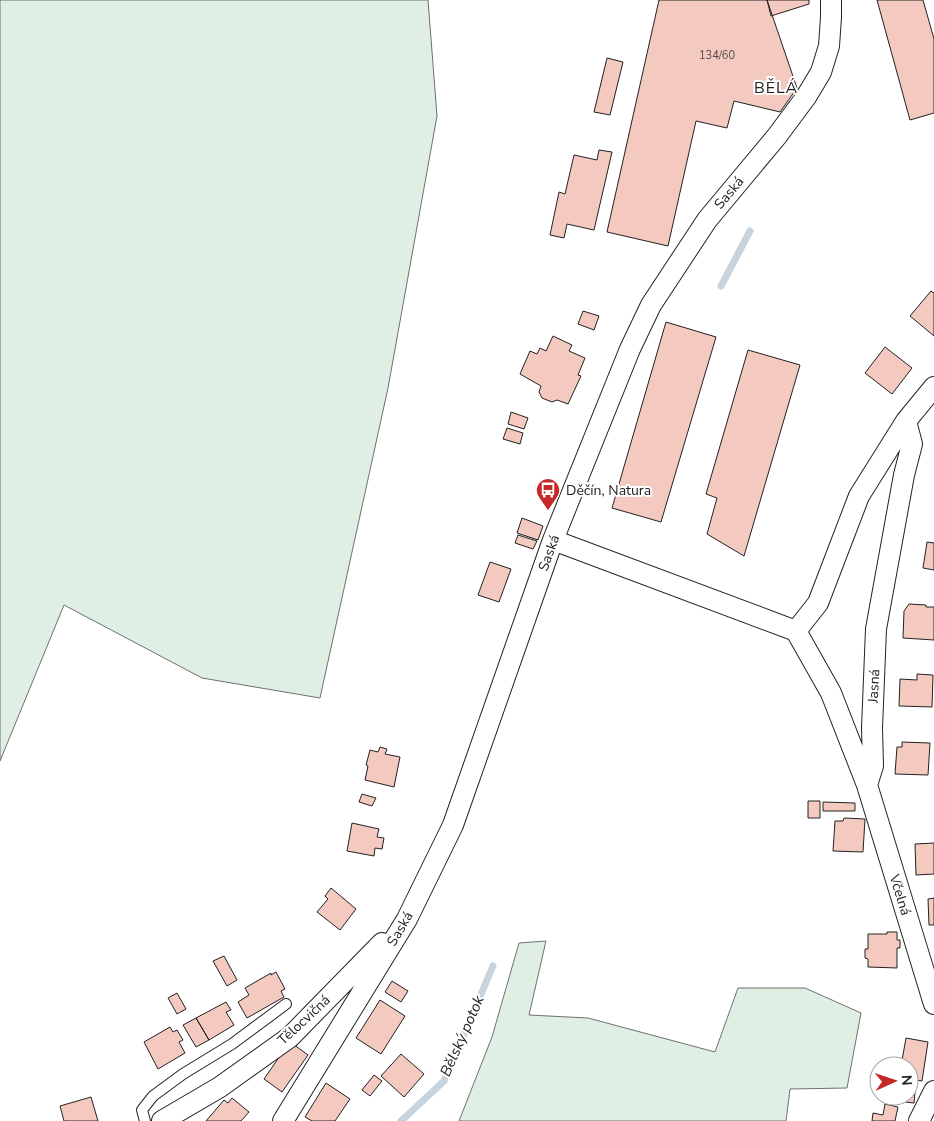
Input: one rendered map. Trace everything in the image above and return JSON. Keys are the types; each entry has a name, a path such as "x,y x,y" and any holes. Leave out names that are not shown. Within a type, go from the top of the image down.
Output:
{"street":[{"name":"Saská","path":"283,1121 407,919 453,825 553,540 630,349 651,305 707,220 777,136 806,97 821,72 829,46 831,0"},
{"path":"796,631 818,602 859,496 906,421 934,387"},
{"name":"Jasná","path":"866,785 873,766 872,728 876,629 904,475 912,444 906,421"},
{"path":"553,540 796,631 831,693 866,785"},
{"name":"Včelná","path":"866,785 934,1004"},
{"name":"Tělocvičná","path":"162,1121 220,1087 290,1037 407,919"},
{"path":"919,1121 934,1091"}],"lane":[{"name":"Tělocvičná","path":"145,1121 142,1110 153,1096 183,1074 232,1044 286,1004"}],"green space":[{"path":"0,0 428,0 437,116 388,388 320,698 202,678 64,605 0,761"},
{"path":"546,941 529,1015 588,1018 715,1052 738,988 805,988 861,1013 847,1088 790,1089 786,1121 459,1121 492,1037 519,943"}],"building":[{"path":"659,0 767,0 797,88 780,112 734,101 727,128 696,121 668,246 607,232"},
{"path":"767,0 809,0 809,4 771,16"},
{"path":"877,0 923,0 934,39 934,113 910,120"},
{"path":"607,58 623,62 610,115 594,112"},
{"path":"599,150 612,152 594,230 567,224 564,238 550,235 559,192 565,194 574,155 597,160"},
{"path":"931,291 934,293 934,336 910,316"},
{"path":"583,311 599,316 594,330 578,324"},
{"path":"666,322 716,337 661,522 612,508"},
{"path":"553,336 572,345 569,351 585,358 578,375 581,376 568,404 557,400 552,402 542,398 539,392 541,386 520,374 530,351 537,354 540,348 546,351"},
{"path":"885,347 912,368 892,394 865,373"},
{"path":"748,350 800,365 744,556 707,534 717,498 706,494"},
{"path":"511,412 528,418 524,429 508,424"},
{"path":"507,428 523,433 520,444 503,439"},
{"path":"522,518 543,526 538,540 517,533"},
{"path":"518,535 537,541 533,549 515,543"},
{"path":"927,542 934,543 934,570 923,568"},
{"path":"490,562 511,569 499,602 478,595"},
{"path":"909,604 934,607 934,640 903,638 904,611"},
{"path":"917,674 933,675 932,707 899,706 900,679 917,680"},
{"path":"902,742 930,743 928,775 895,774 897,747 902,747"},
{"path":"380,747 387,749 385,754 400,757 394,787 365,780 370,750 378,752"},
{"path":"362,794 376,798 372,806 359,802"},
{"path":"808,801 820,801 820,818 808,818"},
{"path":"823,802 855,803 855,811 823,811"},
{"path":"844,818 865,819 863,852 833,851 835,821 843,821"},
{"path":"352,823 379,829 377,837 384,838 382,849 375,848 374,856 347,851"},
{"path":"934,843 934,874 916,875 915,844"},
{"path":"331,888 356,909 340,930 317,912 328,899 325,896"},
{"path":"934,898 934,925 929,925 928,899"},
{"path":"887,932 897,932 897,940 900,940 900,948 897,948 897,968 868,967 865,949 868,949 868,934 887,934"},
{"path":"224,956 237,980 227,986 213,961"},
{"path":"276,972 285,989 281,991 284,997 247,1018 238,1002 249,995 245,988"},
{"path":"392,981 408,991 401,1002 385,992"},
{"path":"177,993 186,1009 177,1014 168,998"},
{"path":"380,1000 405,1016 381,1054 356,1038"},
{"path":"226,1002 231,1010 226,1012 234,1025 209,1040 196,1018"},
{"path":"196,1018 209,1040 196,1047 183,1025"},
{"path":"170,1027 173,1032 177,1030 183,1040 179,1042 185,1053 158,1069 144,1042"},
{"path":"906,1038 928,1042 922,1081 919,1081 919,1056 903,1056"},
{"path":"293,1044 308,1055 282,1092 264,1079 284,1050"},
{"path":"401,1054 424,1074 404,1097 381,1076"},
{"path":"374,1075 382,1081 370,1096 362,1090"},
{"path":"326,1083 350,1099 335,1121 312,1121 305,1117"},
{"path":"91,1097 98,1121 64,1121 60,1106"},
{"path":"232,1098 249,1112 241,1121 206,1121 224,1100 228,1103"},
{"path":"885,1106 898,1107 895,1121 872,1121 873,1113 883,1115"}],"waterway":[{"name":"Bělský potok","path":"721,286 750,231"},
{"name":"Bělský potok","path":"401,1121 444,1081 493,966"}],"place":[{"name":"Děčín, Natura","path":"548,511"}],"district":[{"name":"BĚLÁ","path":"776,88"}]}
